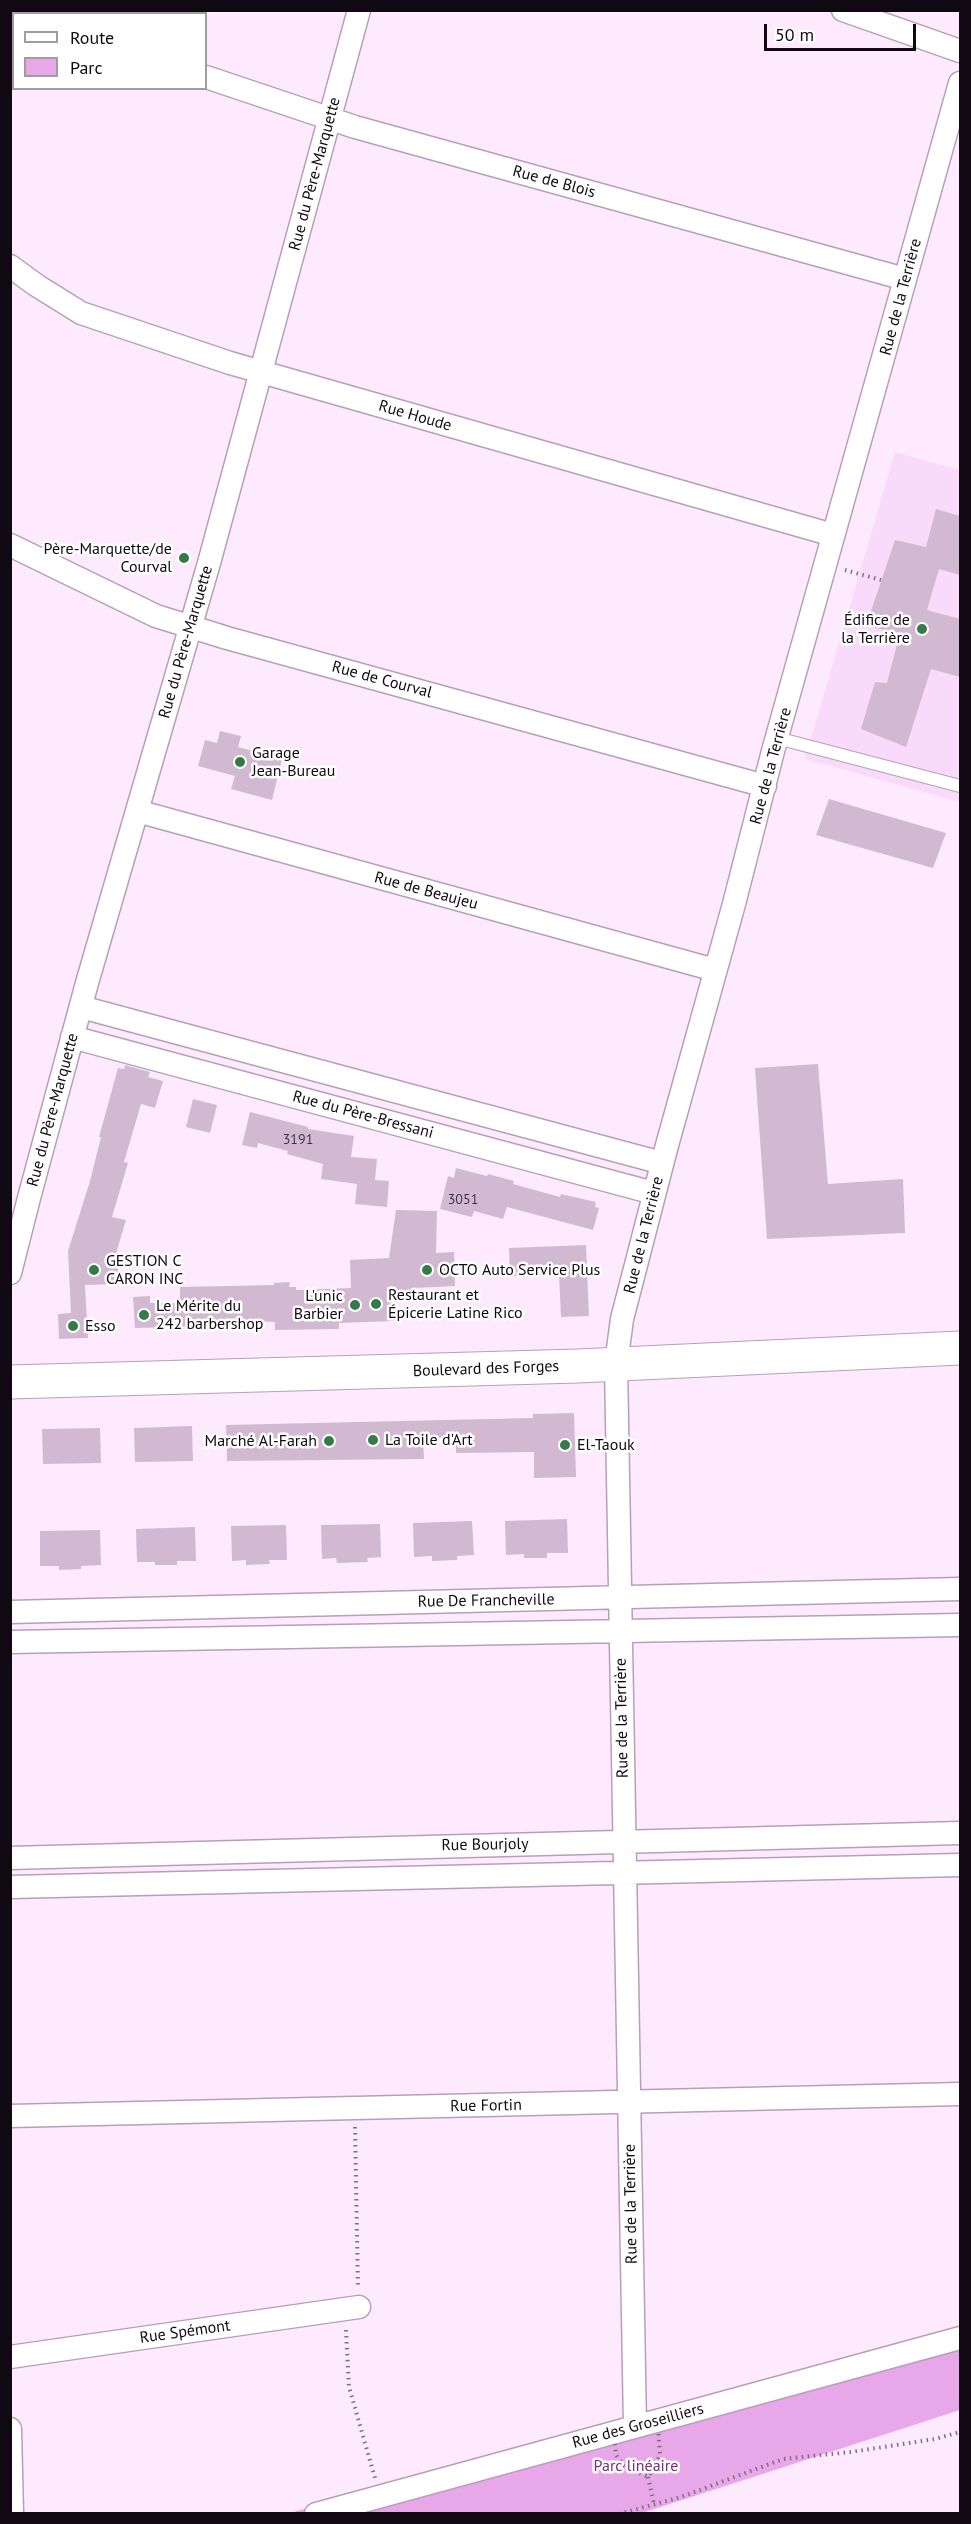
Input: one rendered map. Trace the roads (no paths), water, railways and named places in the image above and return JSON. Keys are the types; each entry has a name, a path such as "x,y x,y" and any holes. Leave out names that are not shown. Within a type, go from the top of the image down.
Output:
{"main road":[{"name":"Boulevard des Forges","path":"10,1382 616,1364 960,1348"}],"street":[{"name":"Rue du Père-Marquette","path":"10,1273 72,1037 190,627 359,10"},
{"path":"843,10 960,51"},
{"name":"Rue de Blois","path":"207,77 329,118 905,279"},
{"name":"Rue de la Terrière","path":"635,2426 616,1364 622,1319 777,738 960,83"},
{"name":"Rue Houde","path":"10,266 81,313 261,372 834,535"},
{"name":"Rue de Courval","path":"10,545 156,616 190,627 765,786"},
{"name":"Rue de Beaujeu","path":"137,811 715,970"},
{"name":"Rue du Père-Bressani","path":"81,1007 662,1163"},
{"name":"Rue du Père-Bressani","path":"72,1037 654,1193"},
{"name":"Rue De Francheville","path":"10,1612 960,1589"},
{"name":"Rue De Francheville","path":"10,1642 960,1625"},
{"name":"Rue Bourjoly","path":"10,1858 960,1833"},
{"name":"Rue Bourjoly","path":"10,1887 960,1865"},
{"name":"Rue Fortin","path":"10,2116 960,2094"},
{"name":"Rue Spémont","path":"10,2357 359,2307"},
{"name":"Rue des Groseilliers","path":"316,2514 960,2338"},
{"path":"10,2429 12,2514"}],"lane":[{"path":"777,738 960,786"}],"place":[{"name":"Père-Marquette/de Courval","path":"184,558"},
{"name":"Édifice de la Terrière","path":"922,629"},
{"name":"Garage Jean-Bureau","path":"240,762"},
{"name":"GESTION C CARON INC","path":"94,1270"},
{"name":"OCTO Auto Service Plus","path":"427,1270"},
{"name":"Restaurant et Épicerie Latine Rico","path":"376,1304"},
{"name":"L'unic Barbier","path":"355,1305"},
{"name":"Le Mérite du 242 barbershop","path":"144,1315"},
{"name":"Esso","path":"73,1326"},
{"name":"La Toile d'Art","path":"373,1440"},
{"name":"Marché Al-Farah","path":"329,1441"},
{"name":"El-Taouk","path":"565,1445"}],"park label":[{"name":"Parc linéaire","path":"636,2466"}]}
